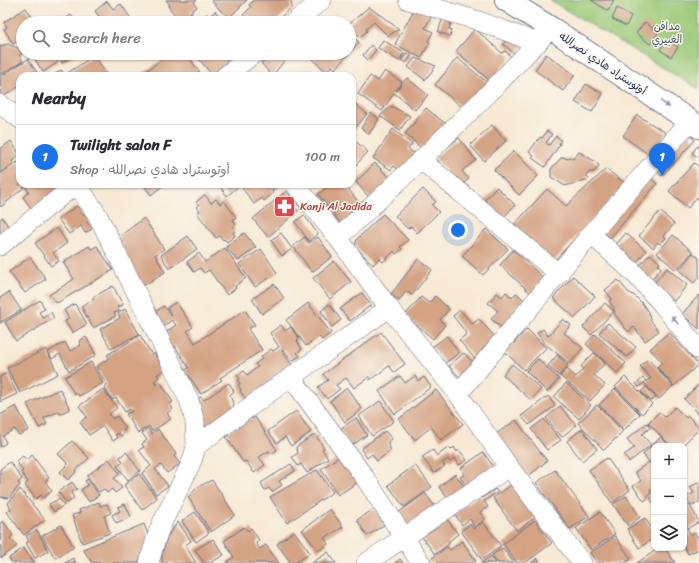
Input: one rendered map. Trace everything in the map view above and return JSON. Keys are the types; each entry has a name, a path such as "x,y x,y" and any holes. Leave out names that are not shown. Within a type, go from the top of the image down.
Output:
{"highway":[{"name":"أوتوستراد هادي نصرالله","path":"506,0 545,36 696,119"},
{"name":"أوتوستراد هادي نصرالله","path":"533,0 696,119"}],"street":[{"path":"302,16 321,0"},
{"path":"408,0 476,20 545,36"},
{"path":"338,238 421,160 545,36"},
{"path":"230,72 245,60"},
{"path":"0,104 16,116"},
{"path":"458,394 591,234 696,119"},
{"path":"421,160 559,274"},
{"path":"0,246 71,188"},
{"path":"79,188 98,216 160,338 189,400 195,422 196,446 186,474 161,525 151,562"},
{"path":"298,188 338,238 388,308 458,394 509,467 582,563"},
{"path":"591,234 634,273 662,304 699,350"},
{"path":"196,446 388,308"},
{"path":"291,377 365,478 421,563"},
{"path":"366,563 509,467"}],"green space":[{"name":"مدافن الغبيري","path":"699,0 699,89 551,1"}],"building":[{"path":"166,0 197,0 194,3 197,7 190,12 193,16 176,16 168,6 170,5"},
{"path":"247,0 231,16 221,11 212,1"},
{"path":"254,0 288,0 291,1 292,7 282,16 244,16 243,15 251,7 249,5"},
{"path":"591,0 614,0 608,11"},
{"path":"107,1 113,9 121,4 129,16 99,16 95,11"},
{"path":"369,7 399,29 388,36 374,22 360,37 356,32 356,18"},
{"path":"26,8 31,16 16,16 16,42 13,44 4,29 7,27 4,22"},
{"path":"415,8 431,17 425,28 433,32 428,41 430,42 421,58 395,44"},
{"path":"617,8 631,16 626,26 612,19"},
{"path":"215,11 219,16 210,16"},
{"path":"444,15 453,17 449,29 452,30 450,36 438,32"},
{"path":"645,22 658,33 650,44 636,33"},
{"path":"475,29 502,53 505,51 511,57 490,81 456,51"},
{"path":"508,38 524,44 515,54 503,44"},
{"path":"667,39 678,47 671,57 660,50"},
{"path":"383,40 404,53 399,61 378,48"},
{"path":"7,44 16,47 16,60 23,61 0,75 0,46"},
{"path":"371,45 376,50 368,60 363,55"},
{"path":"407,53 411,56 406,63 401,60"},
{"path":"546,54 575,75 563,91 535,70"},
{"path":"415,58 436,66 425,80 408,67"},
{"path":"457,58 488,83 466,110 435,85"},
{"path":"26,60 29,60 37,72 16,72 16,89 1,98 0,77"},
{"path":"35,60 57,60 58,62 43,72"},
{"path":"87,60 98,60 105,72 69,72"},
{"path":"161,60 191,60 199,72 145,72"},
{"path":"200,60 231,60 216,72 210,72"},
{"path":"266,60 285,60 275,72 269,72 261,63"},
{"path":"313,60 343,60 335,69 332,66 327,72"},
{"path":"385,71 402,82 396,91 407,78 428,95 415,110 394,93 382,111 358,94 370,76 378,81"},
{"path":"586,84 603,94 592,112 575,102"},
{"path":"356,104 367,114 356,127"},
{"path":"391,106 410,116 400,130 380,116"},
{"path":"426,108 447,125 426,152 405,134"},
{"path":"371,113 379,119 369,134 361,128"},
{"path":"637,115 666,133 658,146 654,143 648,154 623,136"},
{"path":"492,125 506,141 484,161 470,145"},
{"path":"393,129 412,144 408,149 414,153 415,163 400,171 394,166 391,170 373,158"},
{"path":"547,131 552,134 546,143 549,145 556,136 561,140 545,167 532,158 534,156 529,152 540,137 542,138"},
{"path":"686,132 695,140 662,176 654,169"},
{"path":"459,138 476,160 462,171 469,179 459,187 435,157"},
{"path":"11,141 16,149 16,158 12,161 13,164 0,173 0,149"},
{"path":"356,142 368,152 356,165"},
{"path":"699,144 699,158 692,153"},
{"path":"514,151 538,176 519,195 494,170"},
{"path":"579,152 596,162 599,166 594,172 589,172 586,176 589,179 565,186 551,177 551,169 562,157 568,159 569,157 573,159"},
{"path":"16,163 16,188 23,188 1,207 0,205 0,174"},
{"path":"375,163 393,181 373,202 356,182"},
{"path":"694,163 699,167 699,195 688,208 669,191"},
{"path":"606,169 626,184 553,262 511,228 547,189 566,206"},
{"path":"650,178 657,184 610,238 604,232"},
{"path":"497,187 515,205 501,220 483,202"},
{"path":"26,188 61,188 61,192 34,212 23,197 29,192"},
{"path":"146,188 160,188 151,195"},
{"path":"221,188 236,188 227,196"},
{"path":"242,188 276,188 264,201 262,198 254,204"},
{"path":"326,188 348,188 363,208 341,224 318,194"},
{"path":"423,189 436,202 432,205 439,212 417,233 411,226 408,229 395,216"},
{"path":"286,191 301,208 268,237 253,219"},
{"path":"205,195 211,203 216,199 220,204 224,201 236,217 233,220 236,225 233,227 235,231 233,233 235,236 227,242 220,236 216,238 197,213 200,211 197,207 199,205 196,202"},
{"path":"77,206 83,215 85,213 90,219 87,221 92,229 85,233 81,226 69,234 58,219"},
{"path":"660,211 674,224 664,236 666,238 660,244 658,242 653,248 639,236"},
{"path":"383,214 408,240 400,247 402,249 396,254 394,251 383,262 379,258 373,265 355,246 357,239"},
{"path":"304,215 318,234 309,241 295,222"},
{"path":"2,217 11,230 0,238 0,219"},
{"path":"144,218 164,249 155,255 165,272 143,286 116,239"},
{"path":"57,228 67,243 53,253 59,261 51,266 35,243"},
{"path":"486,229 508,249 483,275 462,256"},
{"path":"244,233 256,247 238,261 226,247"},
{"path":"281,233 292,249 282,256 271,240"},
{"path":"626,233 646,251 634,265 614,247"},
{"path":"673,235 693,252 676,270 657,253"},
{"path":"188,236 197,249 169,269 161,255"},
{"path":"305,237 309,243 318,237 332,257 312,272 293,246"},
{"path":"89,246 91,249 97,246 113,270 57,303 49,295 74,279 63,262"},
{"path":"225,248 246,278 235,286 236,288 227,295 209,270 204,273 200,268 194,272 187,262 199,253 205,262"},
{"path":"261,249 277,273 255,287 239,264"},
{"path":"513,250 549,283 536,298 500,265"},
{"path":"693,253 699,258 699,277 694,283 679,270"},
{"path":"650,254 660,263 658,265 661,268 650,281 636,269"},
{"path":"30,257 46,279 25,293 9,272"},
{"path":"418,259 432,270 412,295 406,291 399,301 391,294"},
{"path":"334,261 351,282 330,299 313,278"},
{"path":"667,268 687,285 674,301 653,284"},
{"path":"573,276 595,296 575,318 553,298"},
{"path":"618,280 628,292 642,303 648,312 651,321 659,331 645,341 634,327 628,332 614,313 614,308 609,301 612,299 605,290"},
{"path":"274,284 284,298 262,314 252,299"},
{"path":"113,286 123,305 117,307 119,311 114,313 116,316 93,328 81,306 94,299 93,297"},
{"path":"9,292 21,310 0,323 0,298"},
{"path":"506,292 512,298 516,293 529,304 502,328 491,319 498,311 488,303 497,293 502,297"},
{"path":"362,293 371,305 350,321 340,309"},
{"path":"699,295 699,329 682,314"},
{"path":"435,296 449,309 440,320 445,325 433,339 405,315 421,297 429,303"},
{"path":"40,300 45,309 39,312 43,318 51,312 54,318 16,341 5,322"},
{"path":"176,302 193,327 187,331 195,343 245,310 255,325 248,329 262,350 220,378 222,380 201,394 185,370 189,368 175,346 170,349 161,336 176,325 172,320 161,328 152,314 164,306 171,316 172,315 167,308"},
{"path":"308,303 331,333 322,340 319,336 306,346 286,320"},
{"path":"605,303 614,311 591,335 583,327"},
{"path":"75,304 87,324 72,333 65,321 69,319 64,310"},
{"path":"329,304 341,320 332,327 321,311"},
{"path":"125,309 139,334 111,349 100,329 120,318 118,313"},
{"path":"460,310 472,324 479,319 495,337 476,360 459,340 467,334 453,316"},
{"path":"563,319 571,325 564,333 583,348 570,364 544,343 537,333 543,329 548,336"},
{"path":"608,323 636,347 627,357 599,333"},
{"path":"281,325 285,331 291,327 299,339 297,341 302,349 297,353 300,356 292,361 284,350 282,351 294,368 246,400 240,391 241,390 238,385 240,384 238,380 240,379 237,375 244,371 247,375 258,367 255,364 262,359 261,357 271,349 273,351 279,347 270,333"},
{"path":"527,329 546,348 524,370 505,352"},
{"path":"381,332 405,364 394,372 389,366 370,380 369,377 354,388 346,378 336,385 340,389 327,399 318,387 328,380 323,374"},
{"path":"669,332 698,365 674,386 657,367 662,362 650,349"},
{"path":"595,334 626,363 617,373 586,344"},
{"path":"140,335 152,355 154,353 165,370 157,375 159,377 154,381 156,385 160,382 173,402 170,404 173,409 167,413 171,419 152,431 149,426 138,433 126,414 132,411 130,409 125,412 116,398 112,400 104,387 107,385 96,367 109,358 107,355"},
{"path":"447,336 459,353 445,363 432,347"},
{"path":"86,337 96,355 69,371 60,354 52,359 48,352 65,342 70,351 81,345 79,341"},
{"path":"46,349 58,374 20,393 7,368"},
{"path":"464,353 474,364 462,380 449,366"},
{"path":"594,353 605,363 594,375 605,385 590,401 560,376 567,369 576,377 583,369 581,366"},
{"path":"557,355 568,365 559,376 548,366"},
{"path":"538,359 559,379 547,392 526,371"},
{"path":"648,359 673,386 659,399 644,383 651,378 640,366"},
{"path":"91,362 103,383 79,396 77,393 75,395 65,377"},
{"path":"512,364 541,389 531,400 503,375"},
{"path":"7,373 17,394 0,402 0,377"},
{"path":"400,376 405,383 415,376 418,381 424,377 431,387 395,414 379,391"},
{"path":"625,377 652,404 642,414 615,387"},
{"path":"643,378 646,381 639,387 636,384"},
{"path":"229,383 234,391 230,395 236,412 207,429 194,401 201,397 204,400"},
{"path":"566,383 591,405 579,419 554,397"},
{"path":"699,384 699,414 684,399"},
{"path":"646,387 656,397 651,401 641,392"},
{"path":"347,388 362,409 345,422 330,401"},
{"path":"60,389 70,409 60,414 59,411 44,418 47,424 39,428 27,404"},
{"path":"103,389 117,408 109,414 113,419 117,416 126,428 123,430 125,432 121,436 119,433 115,435 118,438 113,441 103,426 89,435 80,422 87,417 79,406"},
{"path":"615,389 640,414 624,430 599,405"},
{"path":"436,390 463,424 441,440 431,427 415,440 399,419"},
{"path":"548,396 555,406 529,425 521,416"},
{"path":"380,401 394,421 372,436 359,416"},
{"path":"597,405 623,431 604,450 578,423"},
{"path":"16,406 29,430 19,435 15,429 3,436 6,443 0,447 0,415"},
{"path":"560,406 576,425 562,437 546,418"},
{"path":"675,407 686,418 688,416 699,427 699,429 685,443 668,443 648,423 659,412 665,417"},
{"path":"296,411 311,432 291,446 285,437 277,443 268,431"},
{"path":"251,417 252,419 255,417 277,450 271,454 269,451 259,457 265,465 254,473 246,461 243,462 226,437 229,435 227,433"},
{"path":"356,418 367,435 351,446 340,429"},
{"path":"544,419 561,440 547,450 531,429"},
{"path":"516,420 547,461 527,477 496,434"},
{"path":"647,423 650,428 642,434 651,445 629,462 624,455 634,448 627,439"},
{"path":"148,428 152,434 158,429 176,454 174,456 180,464 167,473 161,465 155,469 168,486 156,494 142,473 151,466 139,450 144,447 142,444 147,440 142,433"},
{"path":"582,429 597,449 582,461 567,441"},
{"path":"385,431 392,439 387,443 391,450 377,461 372,454 367,458 361,449"},
{"path":"315,434 324,448 322,449 328,458 307,473 301,464 298,466 292,457 298,453 296,447"},
{"path":"661,437 667,443 655,443"},
{"path":"72,441 89,458 68,480 60,472 68,464 58,454"},
{"path":"651,446 651,464 643,454"},
{"path":"449,447 451,450 454,447 457,452 459,450 467,460 459,465 455,458 450,462 448,459 442,463 445,466 434,473 422,457 433,450 437,456"},
{"path":"126,452 140,471 128,480 117,466 123,462 120,457"},
{"path":"483,452 493,466 475,479 468,488 460,477 465,474 461,468"},
{"path":"343,454 360,481 338,495 321,469"},
{"path":"32,455 49,478 45,481 52,491 43,498 41,495 36,499 25,485 28,482 16,461 23,456 26,460"},
{"path":"607,458 630,490 612,503 589,470"},
{"path":"109,459 120,474 114,478 122,488 115,493 112,489 107,493 104,489 99,492 87,476"},
{"path":"10,462 22,479 18,483 20,485 9,498 0,497 0,469"},
{"path":"649,462 651,465 651,492 644,501 633,486 641,481 635,472"},
{"path":"291,464 295,471 279,481 282,485 272,492 269,488 265,490 261,483"},
{"path":"415,465 432,487 404,507 388,485"},
{"path":"317,470 333,492 287,523 270,497"},
{"path":"555,470 589,516 570,529 536,483"},
{"path":"139,474 157,498 142,510 124,485"},
{"path":"455,474 464,486 447,498 439,487"},
{"path":"88,479 99,495 89,502 81,490 88,485 85,481"},
{"path":"212,480 235,515 211,532 188,497 198,487"},
{"path":"72,482 77,489 71,493 74,498 67,503 58,492"},
{"path":"699,482 699,502 691,506 687,496 694,493 690,487"},
{"path":"514,483 538,515 517,531 493,498"},
{"path":"20,489 45,520 24,535 7,512 11,509 8,503"},
{"path":"495,489 498,492 484,501 488,507 480,512 485,520 474,527 470,519 462,525 454,513 480,495 482,498"},
{"path":"425,493 436,508 409,528 398,513"},
{"path":"626,496 640,517 628,526 613,504"},
{"path":"59,499 64,505 54,512 49,504"},
{"path":"99,502 100,506 107,504 111,513 104,516 110,533 82,543 72,515 80,513 79,510"},
{"path":"125,504 131,517 116,523 112,515 120,511 118,507"},
{"path":"690,505 699,522 688,528 687,526 687,506"},
{"path":"330,509 343,527 324,538 328,544 318,551 302,530"},
{"path":"374,509 384,525 367,536 357,520"},
{"path":"195,512 209,533 196,542 182,521"},
{"path":"600,512 615,534 591,550 576,528"},
{"path":"446,518 458,534 448,542 449,544 435,554 421,536"},
{"path":"645,518 651,527 651,540 639,548 627,529"},
{"path":"535,520 552,543 525,563 517,563 503,544"},
{"path":"3,521 13,535 10,538 17,546 1,558 0,523"},
{"path":"178,522 191,541 185,545 196,563 162,563 162,554 167,537"},
{"path":"483,522 501,546 482,560 461,531 470,524 473,529"},
{"path":"144,524 150,540 138,563 92,563 83,549"},
{"path":"61,525 74,547 55,558 42,536"},
{"path":"244,527 248,531 251,528 259,540 256,543 260,549 266,545 279,563 227,562 234,557 224,541"},
{"path":"687,528 691,535 695,533 699,538 699,549 688,554 686,551"},
{"path":"37,530 48,551 35,558 26,543 29,541 26,536"},
{"path":"294,531 310,553 296,563 291,563 277,544"},
{"path":"615,536 631,559 625,563 597,563 590,553"},
{"path":"213,539 224,555 210,563 204,563 195,550"},
{"path":"462,541 476,561 473,563 430,563 428,561 447,547 450,550"},
{"path":"23,548 35,563 12,563 9,558"},
{"path":"503,548 514,563 498,563 492,555"},
{"path":"655,551 667,551 675,563 637,563"},
{"path":"328,552 336,563 312,563"},
{"path":"491,556 496,563 481,563"},
{"path":"73,558 76,563 65,563"},
{"path":"537,558 540,563 531,563"},
{"path":"400,559 403,563 395,563"}],"place":[{"name":"Twilight salon F","path":"662,176"},
{"name":"Kanji Al Jadida","path":"284,206"}]}
